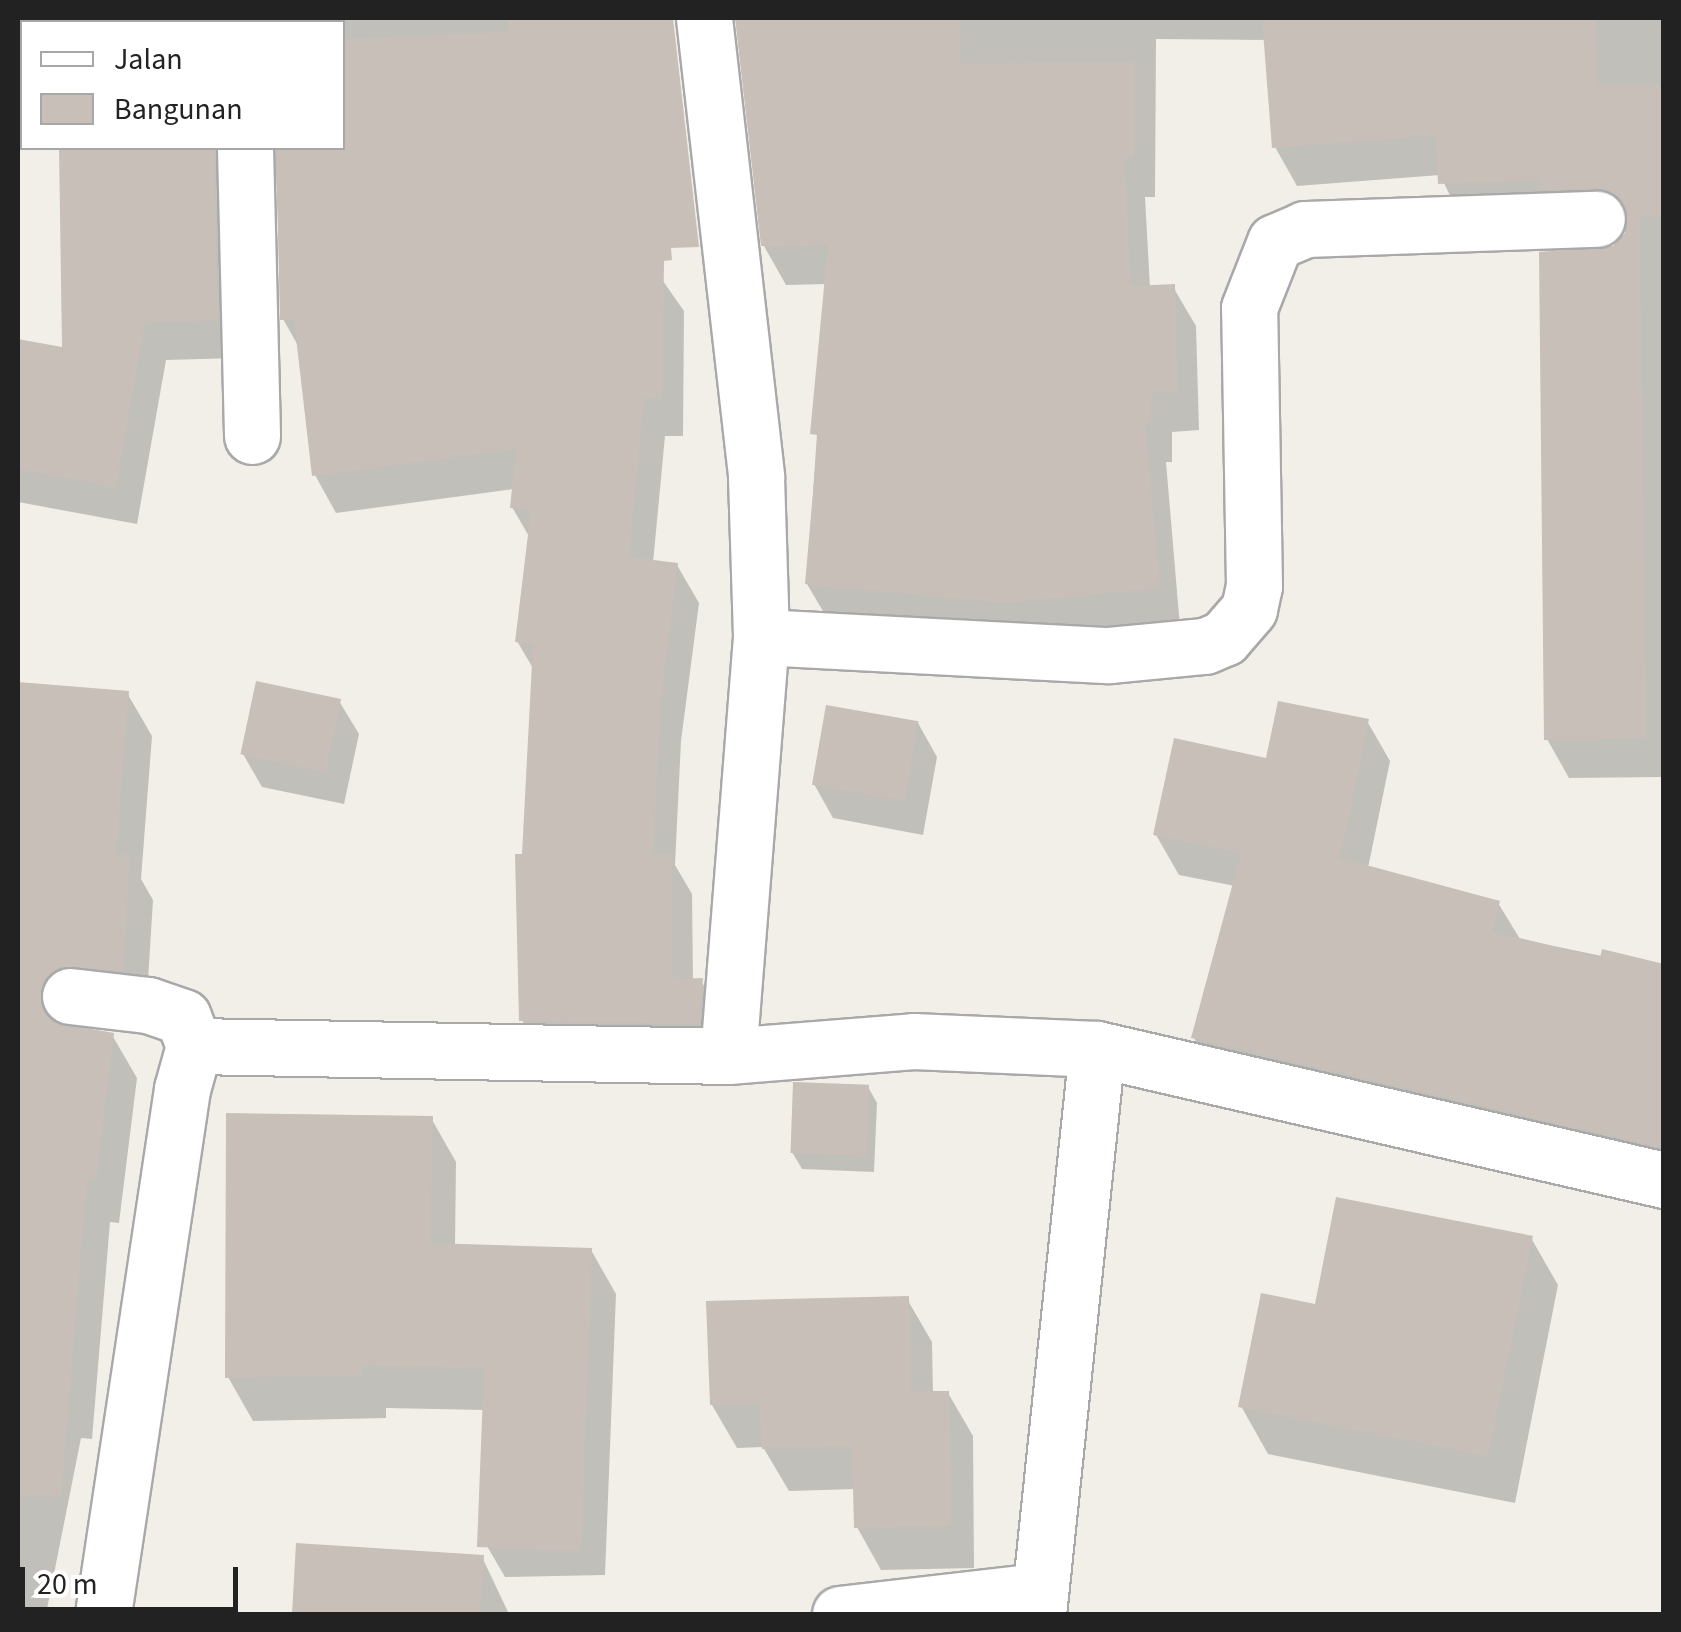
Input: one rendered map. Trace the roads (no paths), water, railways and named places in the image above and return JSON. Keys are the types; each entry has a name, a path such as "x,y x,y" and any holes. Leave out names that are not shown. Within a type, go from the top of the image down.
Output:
{"street":[{"path":"704,18 756,478 760,638 728,1056"},
{"path":"245,150 252,436"},
{"path":"760,638 1109,654 1205,646 1224,638 1249,610 1254,586 1250,308 1274,242 1306,230 1597,219"},
{"path":"70,996 148,1005 184,1017 194,1046 182,1089 103,1614"},
{"path":"194,1046 728,1056 913,1041 1097,1049 1664,1180"},
{"path":"840,1614 1039,1603 1097,1049"}]}
